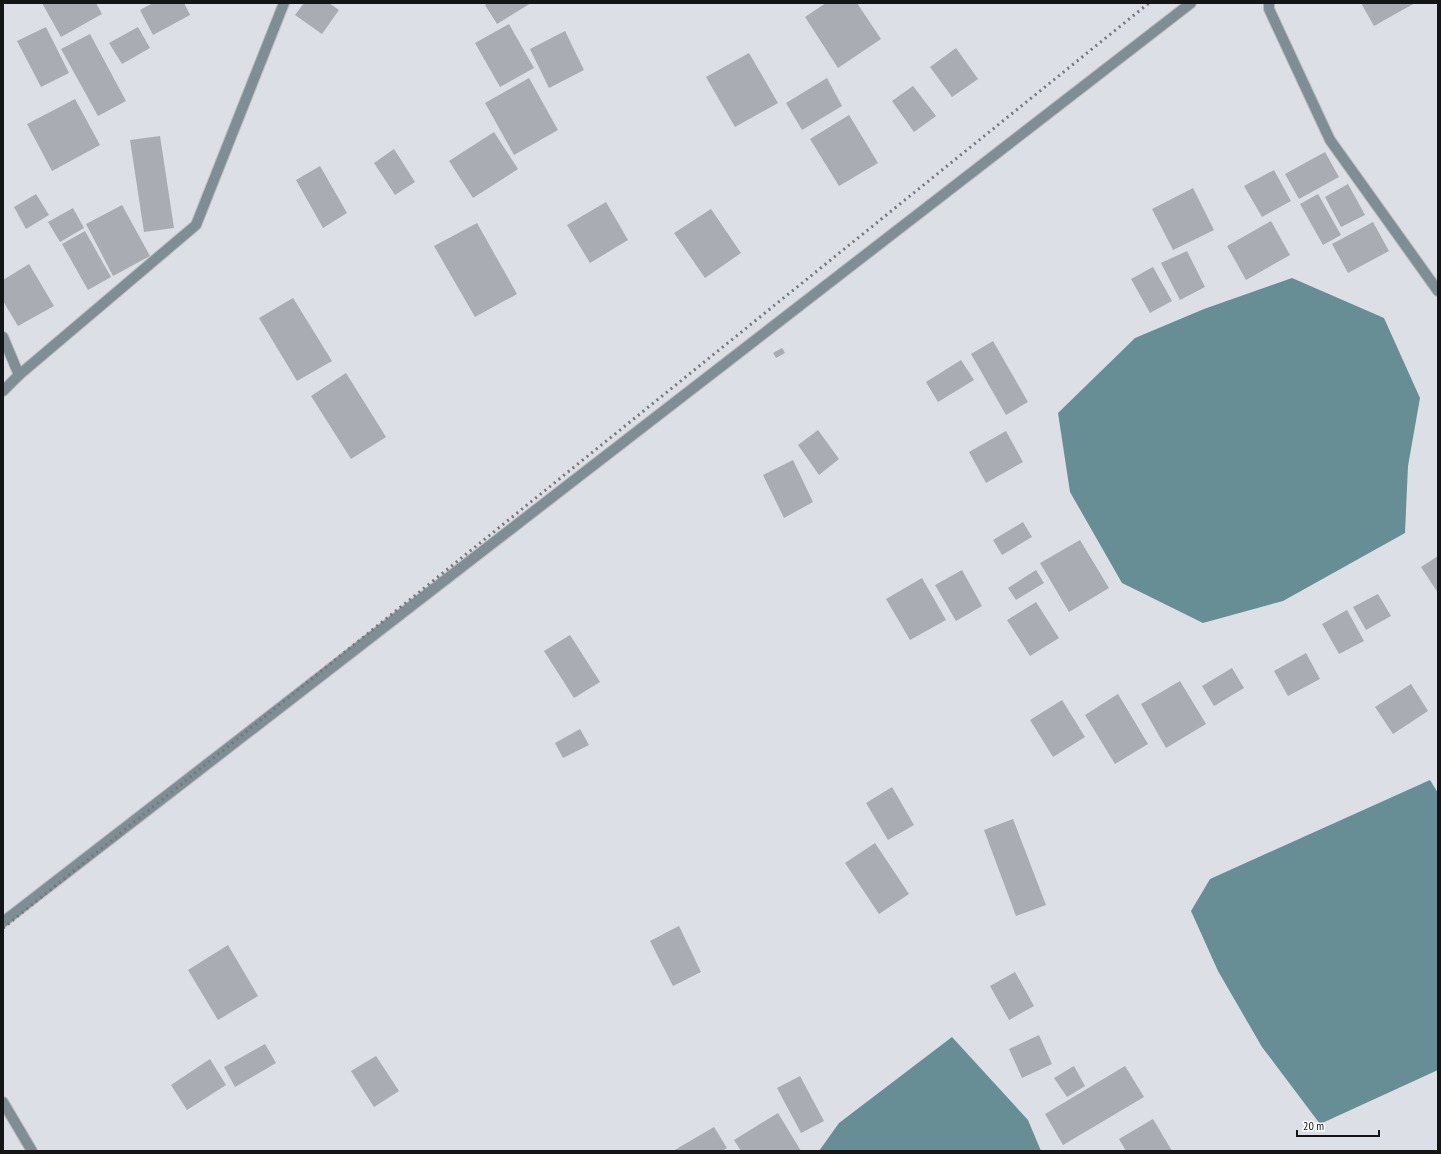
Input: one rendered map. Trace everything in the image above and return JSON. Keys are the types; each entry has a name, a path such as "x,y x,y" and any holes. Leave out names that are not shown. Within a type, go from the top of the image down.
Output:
{"street":[{"path":"3,391 18,375 196,226 284,3"},
{"path":"3,922 1191,3"},
{"path":"1269,3 1270,9 1330,140 1438,291"},
{"path":"3,337 18,375"},
{"path":"3,1102 32,1151"}],"water":[{"path":"1292,278 1384,318 1420,398 1408,466 1405,533 1283,601 1203,623 1122,583 1070,492 1058,413 1135,338 1204,309"},
{"path":"1430,780 1438,793 1438,1070 1320,1124 1262,1047 1218,971 1191,911 1210,879"},
{"path":"952,1037 1028,1120 1041,1151 819,1151 839,1123"}],"building":[{"path":"42,3 96,3 102,14 61,37"},
{"path":"153,3 184,3 190,15 153,35 140,10"},
{"path":"304,3 329,3 339,10 322,34 295,15"},
{"path":"488,3 531,3 497,24 485,5"},
{"path":"826,3 857,3 881,39 838,68 805,17"},
{"path":"1361,3 1415,3 1374,26"},
{"path":"509,24 534,68 500,87 475,43"},
{"path":"46,27 69,73 41,87 17,41"},
{"path":"138,27 150,48 122,64 109,43"},
{"path":"565,31 584,70 549,88 530,49"},
{"path":"90,34 126,101 98,116 61,49"},
{"path":"956,48 978,79 952,97 930,67"},
{"path":"749,53 778,103 735,127 706,77"},
{"path":"529,78 558,130 514,155 485,103"},
{"path":"827,78 842,106 802,130 786,103"},
{"path":"913,86 936,116 914,132 892,101"},
{"path":"75,99 100,145 52,171 27,124"},
{"path":"849,115 878,163 839,186 810,139"},
{"path":"494,132 518,169 473,198 449,161"},
{"path":"160,136 174,228 144,232 130,140"},
{"path":"394,149 415,182 395,195 374,163"},
{"path":"1325,152 1339,177 1299,199 1285,174"},
{"path":"320,166 347,213 323,228 296,180"},
{"path":"1274,170 1291,201 1262,217 1244,186"},
{"path":"1348,184 1365,215 1341,227 1325,197"},
{"path":"1193,188 1214,230 1173,250 1152,209"},
{"path":"36,194 49,215 26,229 14,207"},
{"path":"1318,194 1341,235 1323,245 1300,204"},
{"path":"606,202 628,240 590,263 567,225"},
{"path":"122,205 150,256 113,276 86,224"},
{"path":"73,208 84,228 60,242 48,222"},
{"path":"711,209 741,253 705,278 674,233"},
{"path":"1271,221 1290,255 1246,280 1227,246"},
{"path":"1373,222 1389,251 1348,273 1332,244"},
{"path":"477,223 517,294 475,317 434,246"},
{"path":"85,231 111,277 88,290 62,244"},
{"path":"1187,251 1205,287 1180,300 1161,263"},
{"path":"29,264 54,306 18,326 3,301 3,280"},
{"path":"1153,267 1172,301 1150,313 1131,279"},
{"path":"293,298 332,361 297,381 259,318"},
{"path":"993,341 1028,402 1006,415 971,354"},
{"path":"782,348 785,353 776,358 773,353"},
{"path":"961,360 974,380 938,402 926,382"},
{"path":"346,373 386,437 351,459 311,396"},
{"path":"818,430 839,459 819,475 798,445"},
{"path":"1006,431 1023,462 986,483 969,452"},
{"path":"793,460 813,502 784,518 763,475"},
{"path":"1023,522 1032,537 1002,555 993,540"},
{"path":"1080,540 1109,588 1069,612 1040,563"},
{"path":"1438,556 1438,593 1421,567"},
{"path":"962,570 982,606 956,621 935,585"},
{"path":"1036,570 1044,583 1016,600 1008,588"},
{"path":"922,578 946,620 910,640 886,599"},
{"path":"1378,594 1391,616 1366,630 1353,607"},
{"path":"1036,602 1059,638 1030,656 1007,620"},
{"path":"1347,610 1364,641 1339,654 1322,624"},
{"path":"570,635 600,682 574,698 544,651"},
{"path":"1306,653 1320,679 1288,696 1274,671"},
{"path":"1232,668 1244,688 1214,706 1202,686"},
{"path":"1180,681 1206,724 1166,748 1141,704"},
{"path":"1411,684 1428,711 1393,734 1375,707"},
{"path":"1118,694 1148,744 1115,764 1085,715"},
{"path":"1062,700 1085,737 1053,757 1030,720"},
{"path":"580,729 589,745 563,758 555,743"},
{"path":"892,787 914,825 888,840 866,803"},
{"path":"1013,819 1046,905 1016,916 984,830"},
{"path":"875,843 909,894 879,914 845,863"},
{"path":"679,926 701,972 673,986 650,941"},
{"path":"228,945 258,996 218,1020 188,970"},
{"path":"1015,972 1034,1006 1009,1020 990,986"},
{"path":"1039,1035 1052,1064 1022,1078 1009,1049"},
{"path":"265,1044 276,1063 235,1087 224,1067"},
{"path":"376,1056 399,1091 374,1107 351,1071"},
{"path":"210,1059 226,1085 187,1110 171,1085"},
{"path":"1074,1066 1085,1086 1067,1097 1054,1078"},
{"path":"1125,1066 1144,1097 1063,1145 1045,1114"},
{"path":"800,1076 824,1121 801,1133 777,1088"},
{"path":"778,1113 801,1151 741,1151 734,1140"},
{"path":"1153,1119 1172,1151 1126,1151 1119,1139"},
{"path":"714,1127 727,1148 722,1151 673,1151"}],"railway":[{"path":"3,928 1149,3"}]}
